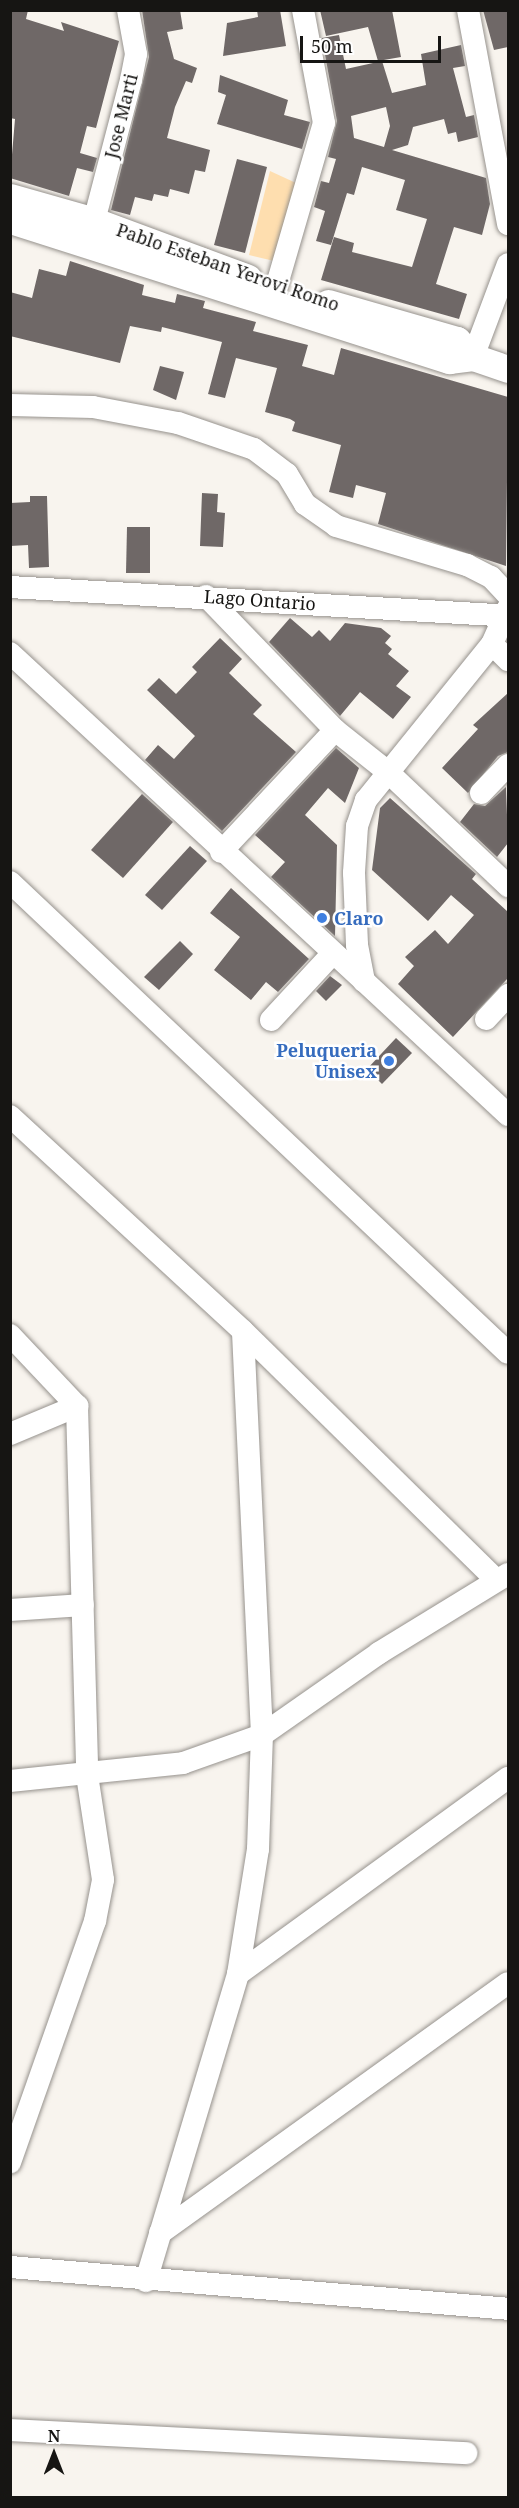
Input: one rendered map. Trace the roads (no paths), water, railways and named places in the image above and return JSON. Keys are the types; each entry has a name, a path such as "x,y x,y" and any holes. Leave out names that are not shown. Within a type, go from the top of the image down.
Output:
{"street":[{"name":"Jose Marti","path":"94,221 132,80 136,54 128,10"},
{"path":"276,288 324,123 303,10"},
{"path":"468,10 508,224"},
{"name":"Pablo Esteban Yerovi Romo","path":"10,197 94,221 276,288 458,340 473,357"},
{"name":"Pablo Esteban Yerovi Romo","path":"10,220 449,360 473,357 508,369"},
{"path":"473,357 508,264"},
{"path":"10,405 93,407 178,423 254,449 287,474 305,504 336,526 467,565 491,577 508,609 492,644 366,800 357,826 355,907 364,981"},
{"name":"Lago Ontario","path":"10,587 508,609"},
{"path":"206,596 335,730 388,772 508,886"},
{"path":"492,644 508,660"},
{"path":"10,653 221,852 508,1114"},
{"path":"221,852 335,730"},
{"path":"481,793 508,765"},
{"path":"10,882 508,1353"},
{"path":"271,1020 333,953"},
{"path":"486,1019 508,995"},
{"path":"10,1116 243,1331 502,1577 379,1653 262,1735 183,1763 87,1775 10,1781"},
{"path":"146,2281 238,1974 258,1849 262,1735 243,1331"},
{"path":"10,1335 77,1406 87,1775 102,1848 103,1880 95,1921 10,2162"},
{"path":"10,1434 77,1406"},
{"path":"10,1610 83,1605"},
{"path":"238,1974 508,1778"},
{"path":"160,2233 508,1983"},
{"path":"10,2267 146,2281 508,2309"},
{"path":"10,2430 466,2453"}],"place":[{"name":"Claro","path":"322,918"},
{"name":"Peluqueria Unisex","path":"389,1061"}]}
